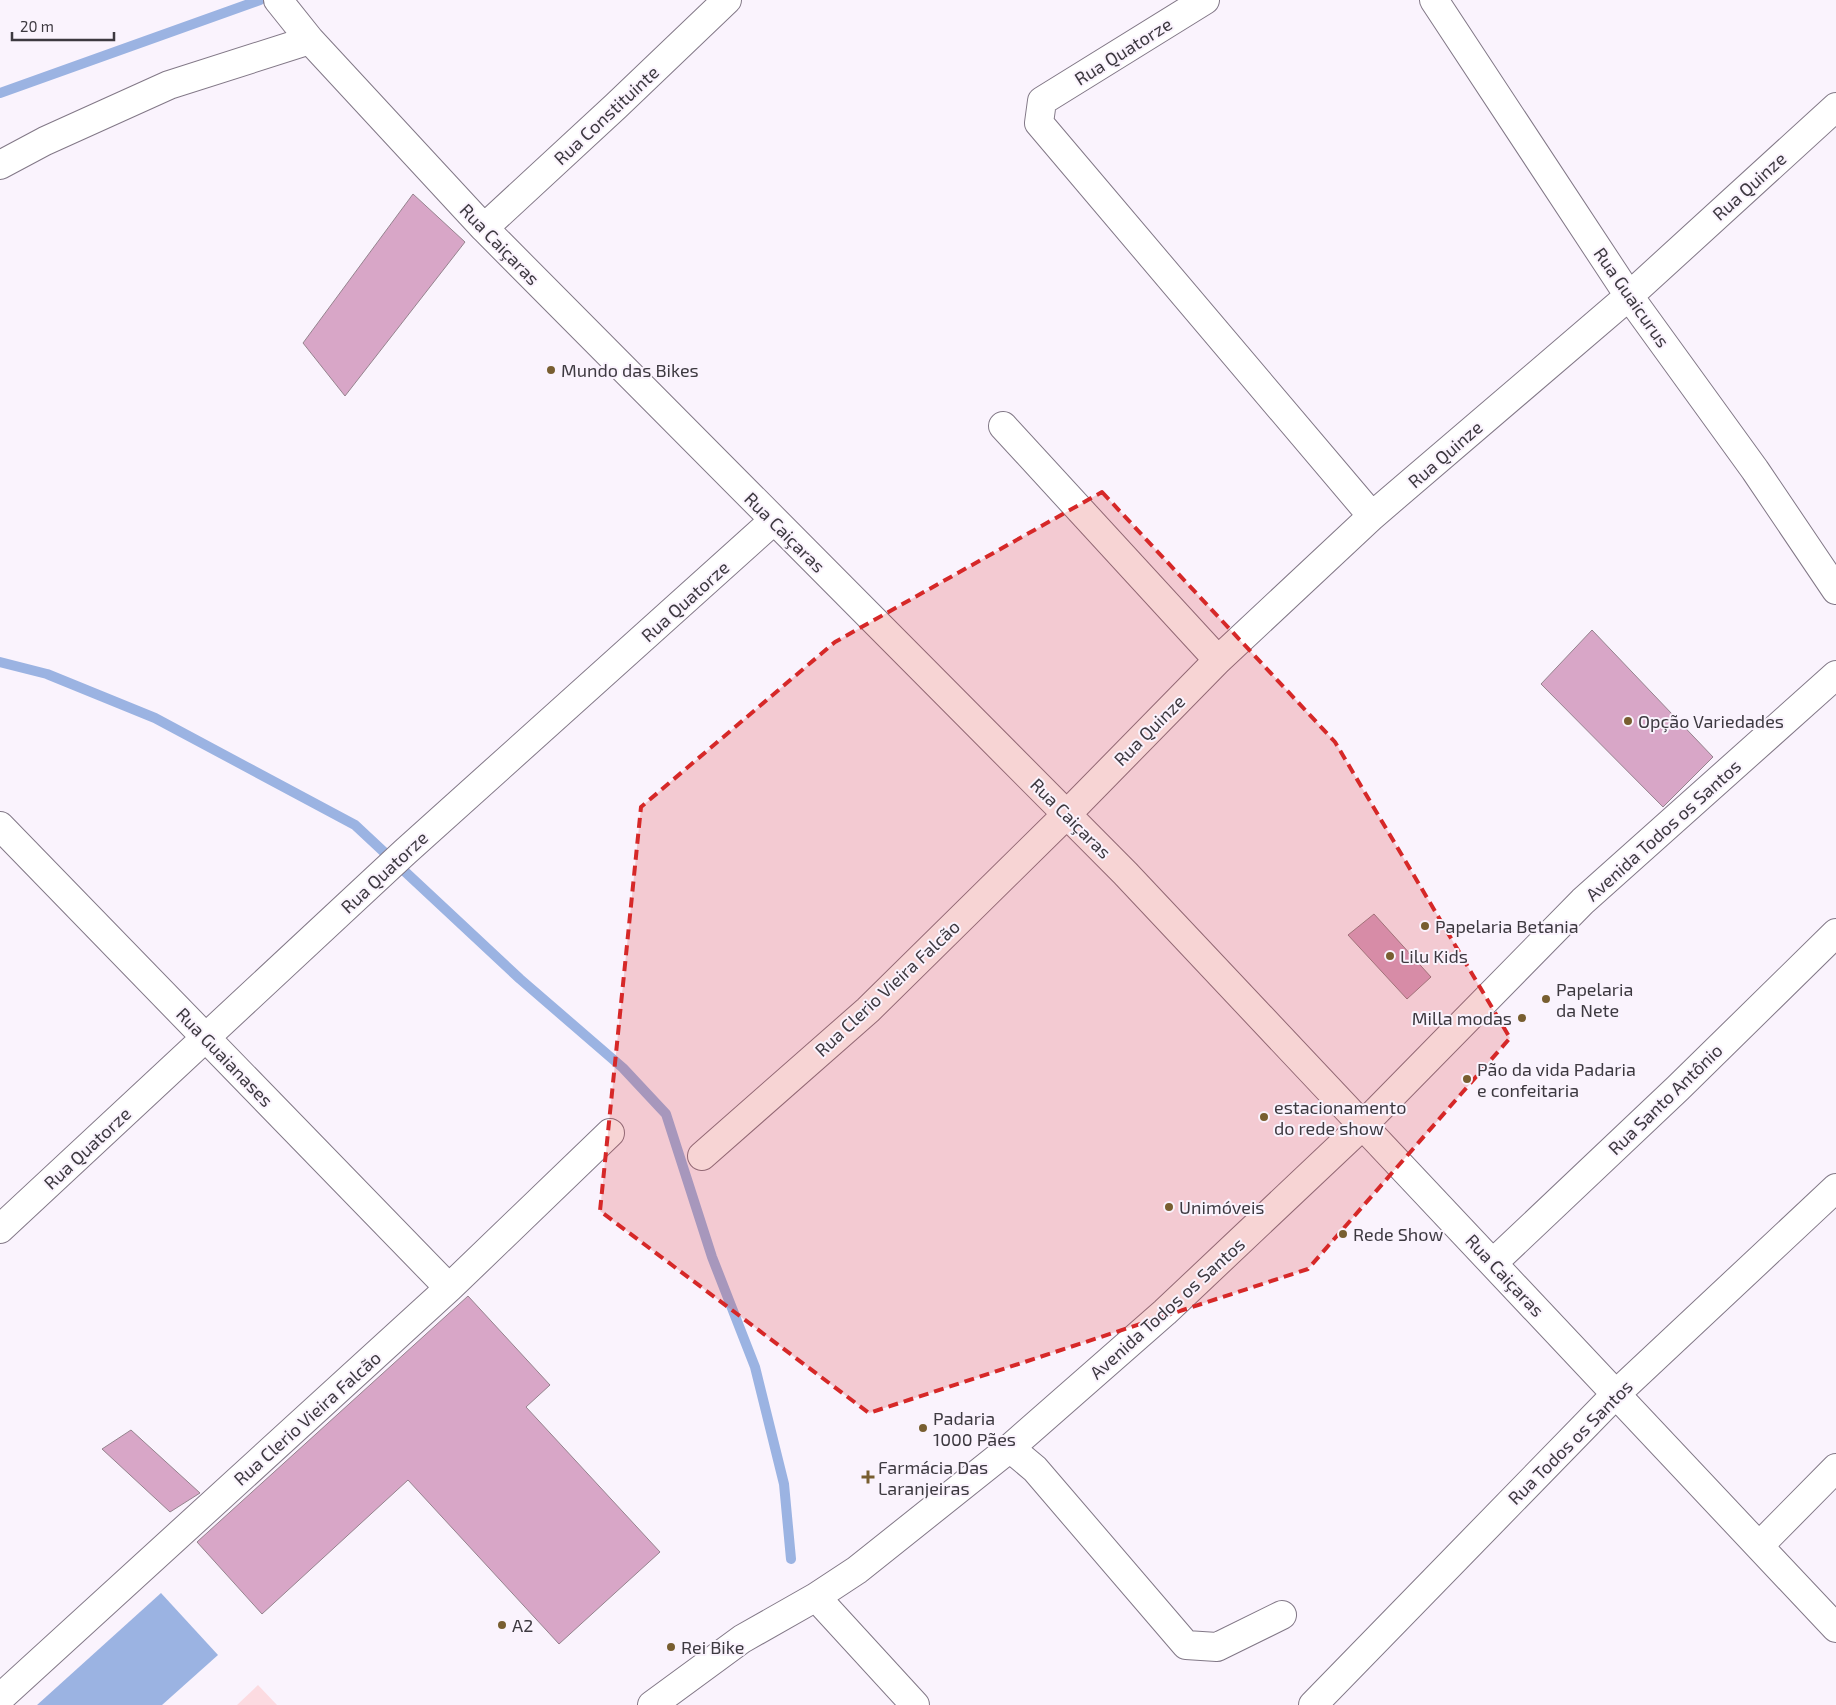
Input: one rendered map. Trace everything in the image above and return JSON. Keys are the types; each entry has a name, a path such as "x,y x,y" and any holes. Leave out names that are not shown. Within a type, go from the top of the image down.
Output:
{"street":[{"name":"Rua Constituinte","path":"484,228 727,0"},
{"name":"Rua Quatorze","path":"1204,0 1042,101 1039,123 1372,516"},
{"name":"Rua Guaicurus","path":"1434,0 1629,296 1755,470 1836,590"},
{"name":"Rua Caiçaras","path":"294,20 484,228 773,521 1067,814 1363,1125 1836,1628"},
{"path":"0,165 45,141 170,85 294,20"},
{"name":"Rua Quinze","path":"1067,814 1218,660 1372,516 1629,296 1836,107"},
{"path":"1003,426 1218,660"},
{"name":"Rua Quatorze","path":"0,1229 404,852 773,521"},
{"name":"Avenida Todos os Santos","path":"652,1705 742,1638 816,1597 857,1570 1010,1448 1165,1312 1363,1125 1583,901 1836,675"},
{"name":"Rua Clerio Vieira Falcão","path":"702,1156 868,1010 1067,814"},
{"name":"Rua Guaianases","path":"0,826 449,1288"},
{"name":"Rua Santo Antônio","path":"1493,1263 1678,1088 1836,933"},
{"name":"Rua Clerio Vieira Falcão","path":"0,1698 449,1288 610,1133"},
{"name":"Rua Todos os Santos","path":"1313,1705 1616,1394 1836,1188"},
{"path":"1010,1448 1035,1470 1186,1645 1217,1647 1282,1615"},
{"path":"1760,1546 1836,1468"},
{"path":"816,1597 915,1705"}],"highlighted area":[{"path":"1102,492 1335,742 1510,1038 1308,1269 869,1413 600,1211 641,807 835,642"}],"shaded area":[{"path":"258,1685 277,1705 237,1705"}],"water":[{"path":"161,1593 218,1655 162,1705 37,1705"}],"building":[{"path":"413,194 465,242 345,396 303,343"},
{"name":"Opção Variedades","path":"1592,630 1713,757 1663,807 1541,684"},
{"name":"Lilu Kids","path":"1374,914 1431,977 1407,999 1348,935"},
{"path":"468,1296 550,1385 526,1407 660,1552 559,1644 408,1480 262,1614 197,1542"},
{"path":"131,1430 200,1493 170,1512 102,1449"}],"waterway":[{"path":"0,93 260,0"},
{"path":"0,662 47,674 155,718 355,825 520,979 623,1068 666,1114 712,1257 755,1367 784,1484 791,1559"}],"place":[{"name":"Mundo das Bikes","path":"551,370"},
{"name":"Opção Variedades","path":"1628,721"},
{"name":"Papelaria Betania","path":"1425,926"},
{"name":"Lilu Kids","path":"1390,956"},
{"name":"Papelaria da Nete","path":"1546,999"},
{"name":"Milla modas","path":"1522,1018"},
{"name":"Pão da vida Padaria e confeitaria","path":"1467,1079"},
{"name":"estacionamento do rede show","path":"1264,1117"},
{"name":"Unimóveis","path":"1169,1207"},
{"name":"Rede Show","path":"1343,1234"},
{"name":"Padaria 1000 Pães","path":"923,1428"},
{"name":"Farmácia Das Laranjeiras","path":"868,1477"},
{"name":"A2","path":"502,1625"},
{"name":"Rei Bike","path":"671,1647"}]}
